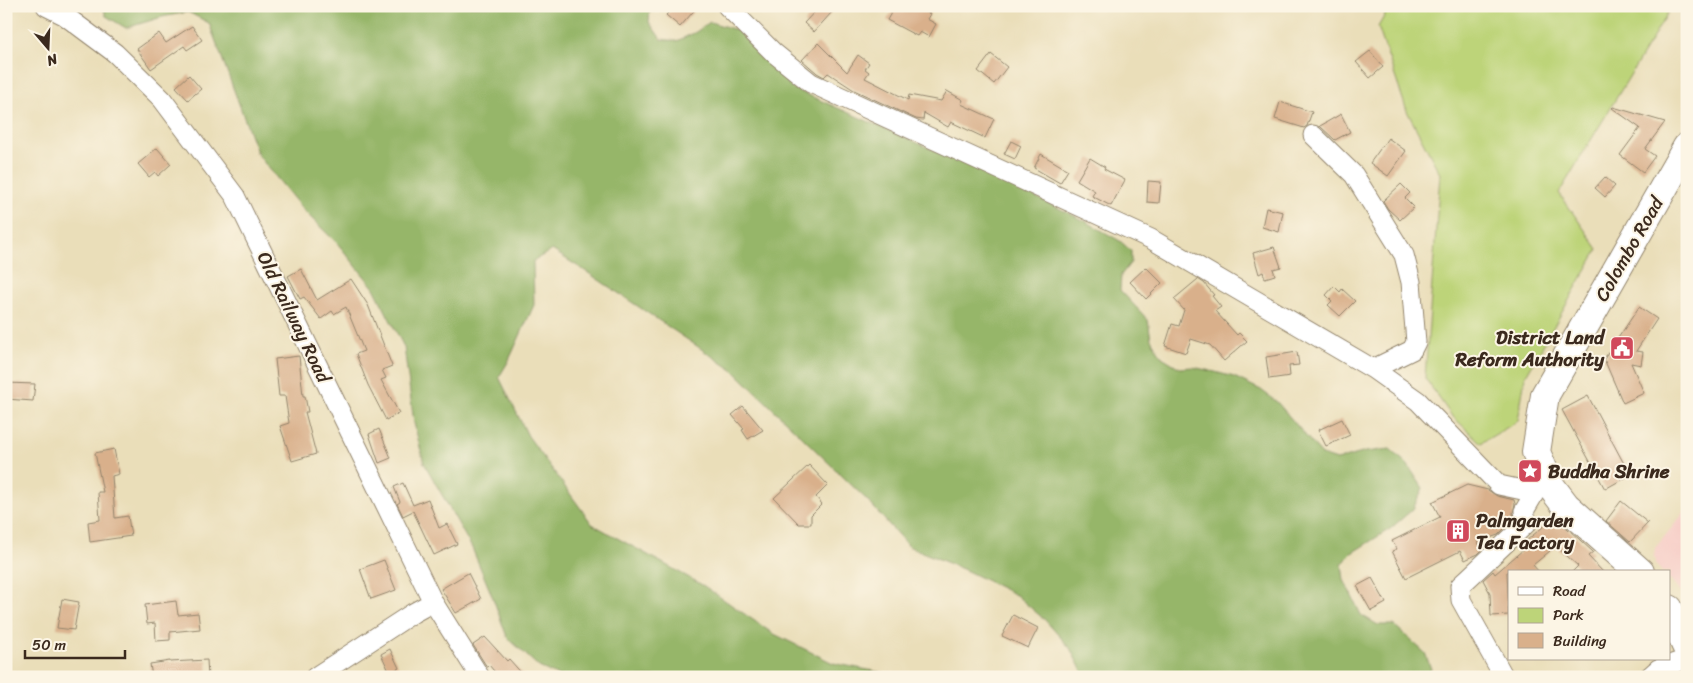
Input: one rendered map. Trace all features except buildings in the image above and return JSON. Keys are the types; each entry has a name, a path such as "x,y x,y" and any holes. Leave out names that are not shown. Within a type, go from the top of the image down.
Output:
{"highway":[{"name":"Colombo Road","path":"1638,570 1544,487 1536,452 1545,395 1687,147"},
{"path":"1670,611 1687,648"}],"street":[{"name":"Old Railway Road","path":"46,6 64,15 114,53 162,100 235,196 432,602 480,677"},
{"path":"727,6 774,54 811,83 1150,240 1373,369 1418,401 1499,485 1527,491 1544,487"},
{"path":"1313,135 1354,175 1404,255 1411,282 1416,342 1412,350 1373,369"},
{"path":"1504,677 1460,600 1460,586 1527,523 1524,511 1544,487"},
{"path":"315,677 432,602"},
{"path":"1650,677 1658,669 1687,659"}],"shaded area":[{"path":"1687,509 1687,603 1681,591 1670,580 1670,570 1660,570 1656,565 1655,548"}],"green space":[{"path":"103,6 650,6 649,22 661,39 677,41 696,32 710,22 737,30 792,88 984,172 1085,221 1120,241 1131,251 1131,262 1121,275 1120,290 1148,320 1151,339 1162,357 1180,368 1193,367 1234,377 1261,390 1277,402 1322,455 1337,460 1366,452 1390,449 1407,464 1423,488 1413,509 1390,529 1350,554 1342,565 1344,580 1361,615 1378,625 1394,625 1425,653 1431,669 1425,677 1085,677 1070,648 1045,620 1016,595 965,570 908,546 868,501 734,371 552,250 533,261 534,305 508,362 499,377 528,436 592,524 704,586 772,633 833,663 903,677 561,677 539,667 507,637 472,548 424,463 414,423 404,347 374,288 338,244 304,211 258,155 209,23 188,12 162,17 126,28 106,16"},
{"path":"1390,6 1672,6 1559,193 1598,249 1525,377 1518,421 1481,443 1451,415 1425,378 1440,174 1407,111 1378,27"}],"place":[{"name":"District Land Reform Authority","path":"1622,348"},
{"name":"Buddha Shrine","path":"1530,471"},
{"name":"Palmgarden Tea Factory","path":"1458,531"}]}
